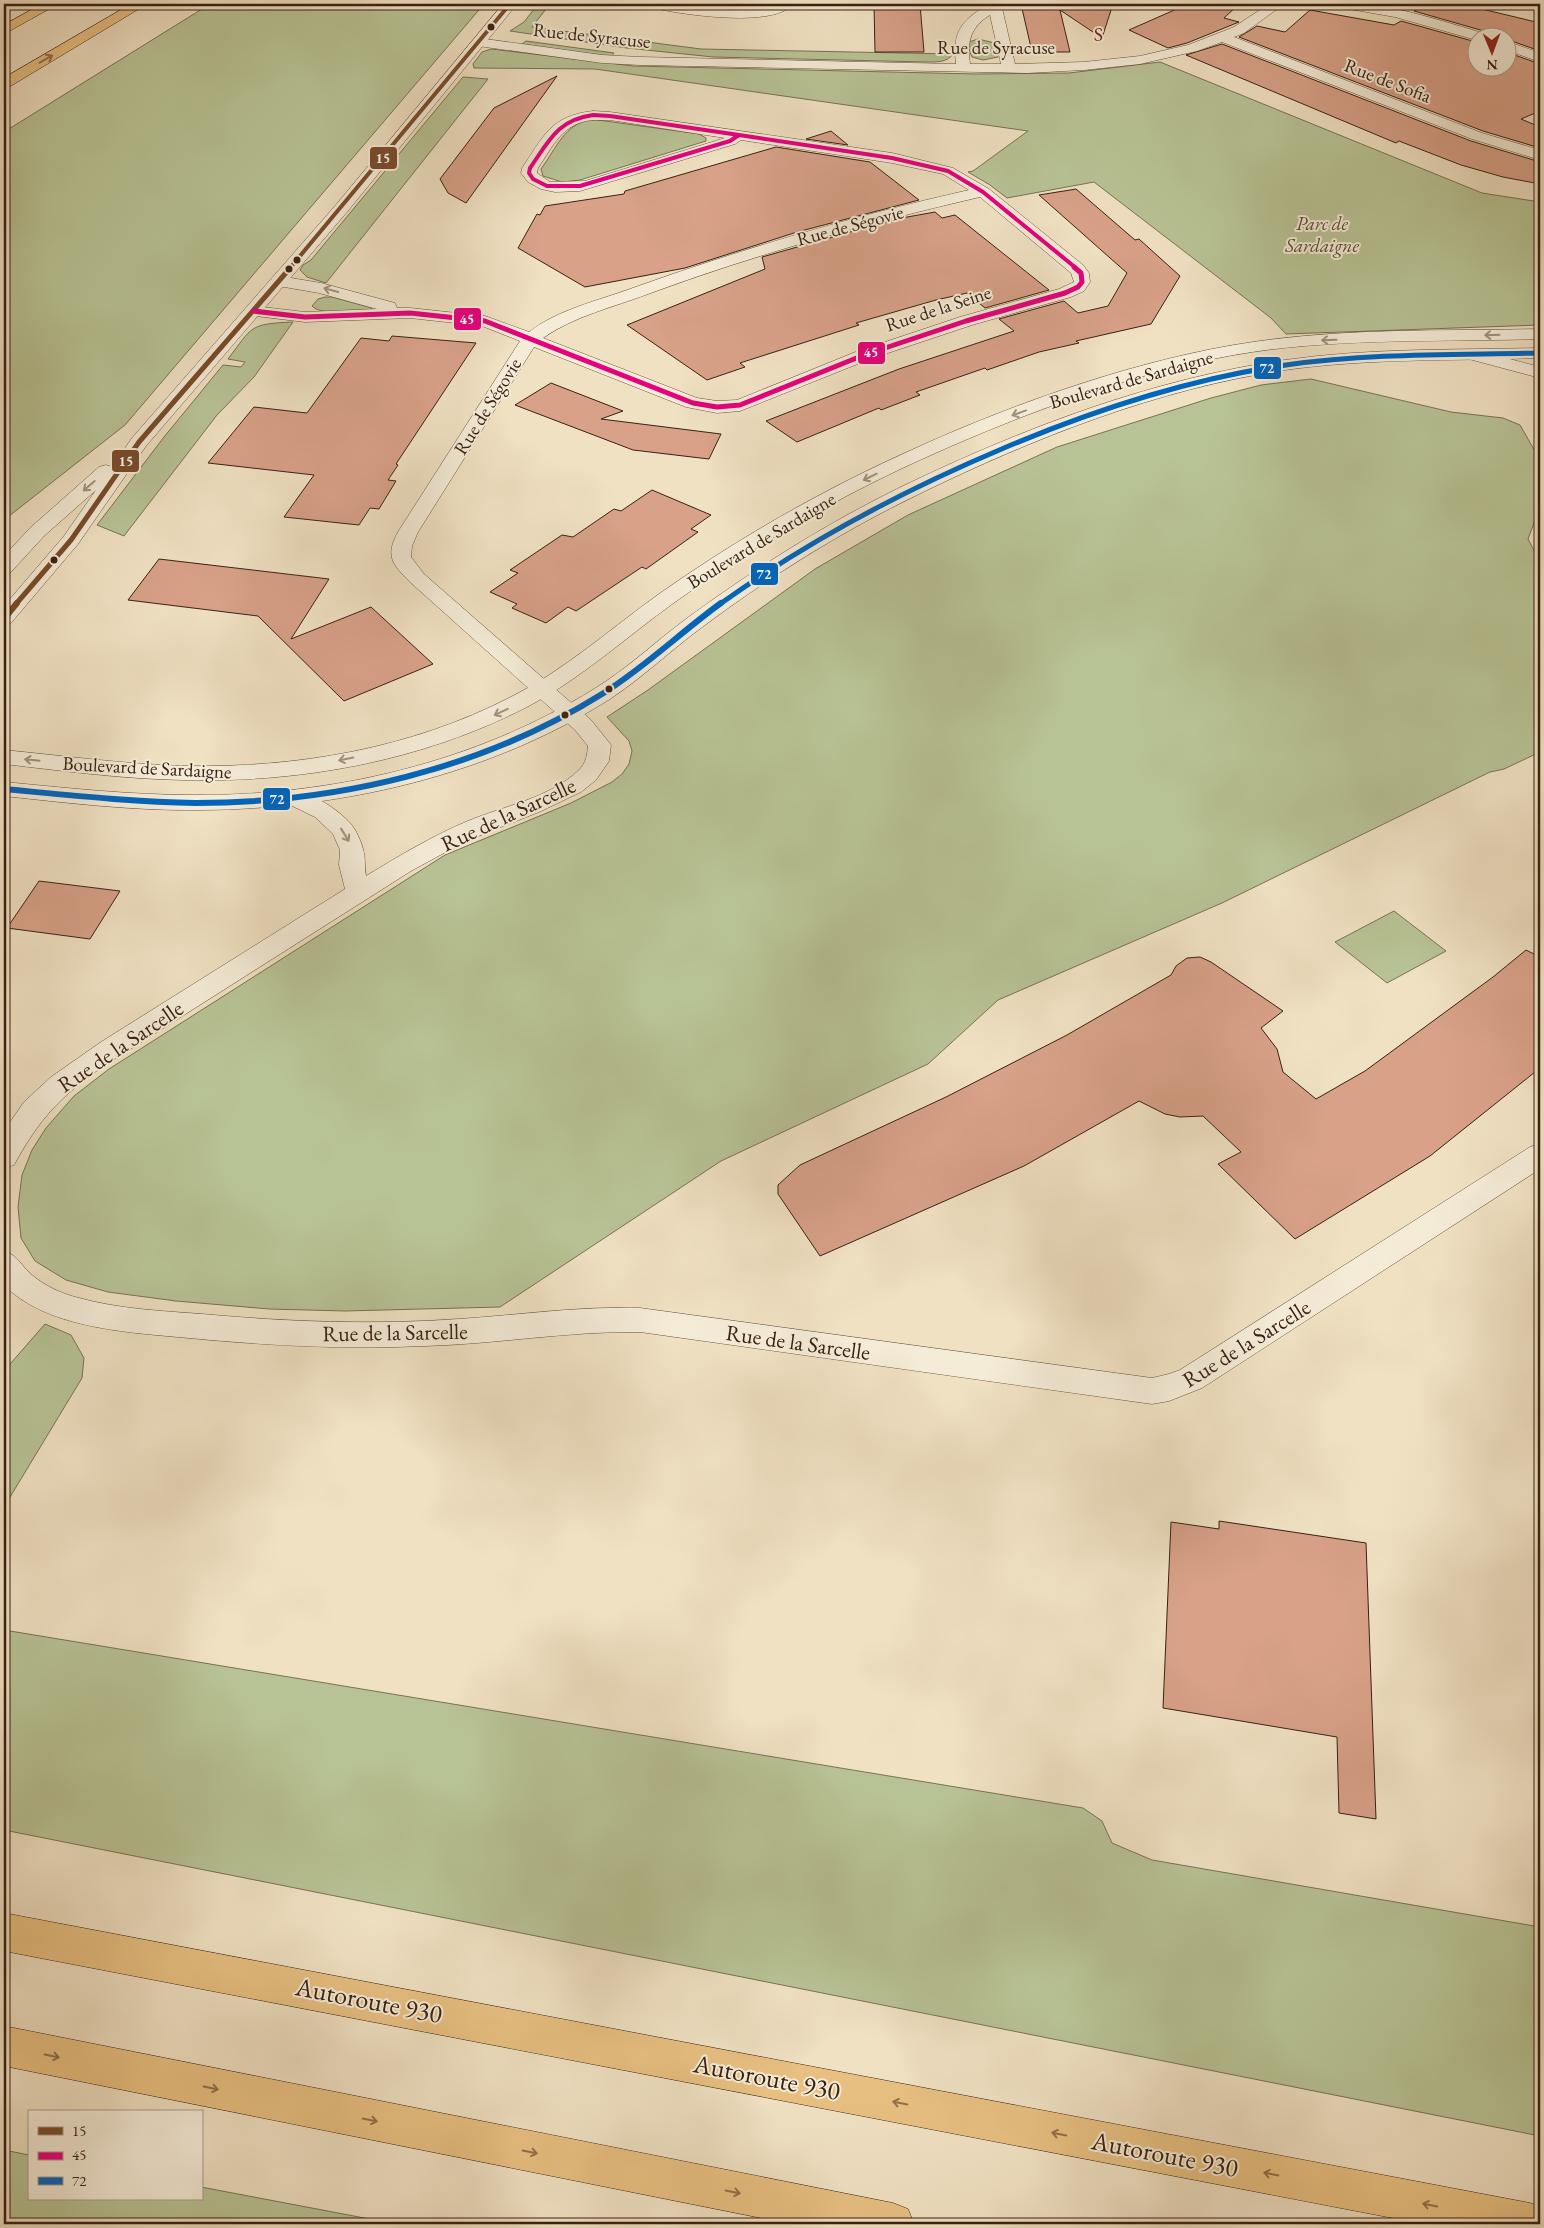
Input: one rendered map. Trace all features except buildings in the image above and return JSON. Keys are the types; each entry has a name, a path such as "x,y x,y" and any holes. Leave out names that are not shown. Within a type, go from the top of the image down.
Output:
{"highway":[{"path":"4,30 51,4"},
{"path":"4,84 140,4"},
{"path":"4,1923 100,1949"},
{"name":"Autoroute 930","path":"4,1932 1530,2224"},
{"path":"4,2046 893,2224"}],"street":[{"path":"4,619 71,540 139,442 279,281 510,4"},
{"path":"654,4 667,7 750,14 775,11 786,4"},
{"name":"Rue de Syracuse","path":"482,37 613,60 1009,68 1072,67 1168,54 1222,37 1252,22 1278,4"},
{"path":"1343,4 1396,13 1466,33"},
{"path":"963,67 960,47 965,30 975,18 998,5 1009,68"},
{"name":"Rue de Sofia","path":"1222,37 1477,136 1540,155"},
{"path":"1516,48 1540,58"},
{"name":"Rue de la Seine","path":"279,281 317,287 410,313 485,322 532,338 694,402 728,406 750,401 835,366 902,342 998,311 1065,293 1078,287 1082,278 1077,269 983,192 957,175 919,163 739,135 610,116 585,116 571,119 560,126 530,168 529,173 535,180 548,185 576,187 730,141 739,135"},
{"name":"Rue de Ségovie","path":"570,713 406,567 400,559 400,551 408,532 514,362 532,338 556,324 719,264 838,228 983,192"},
{"name":"Rue de la Seine","path":"253,311 304,317 410,313"},
{"name":"Boulevard de Sardaigne","path":"4,757 179,773 244,772 307,766 376,753 435,737 503,711 543,688 706,571 778,526 903,461 1020,412 1159,367 1246,348 1317,340 1540,334"},
{"name":"Boulevard de Sardaigne","path":"4,789 163,802 227,802 292,797 374,783 428,769 490,749 570,713 602,694 693,624 792,556 914,489 1030,438 1156,394 1253,370 1315,361 1540,353"},
{"path":"1475,355 1540,373"},
{"path":"4,568 37,532 139,442"},
{"name":"Rue de la Sarcelle","path":"4,1157 13,1137 30,1114 47,1095 81,1070 358,892 448,840 555,796 588,776 599,760 600,744 570,713"},
{"path":"292,797 322,812 343,830 352,850 351,865 358,892"},
{"name":"Rue de la Sarcelle","path":"4,1263 22,1286 40,1296 83,1312 120,1319 223,1329 357,1335 460,1332 604,1319 640,1320 1156,1391 1173,1387 1191,1379 1540,1155"}],"green space":[{"path":"210,4 484,4 125,425 4,520 4,132"},
{"path":"538,4 550,4 532,27 701,49 953,54 948,59 933,62 713,57 627,48 510,31 524,22"},
{"path":"679,4 775,4 767,8 743,10"},
{"path":"978,39 995,43 998,57 983,60 972,57 968,47 969,42"},
{"path":"526,41 614,53 611,57 522,44"},
{"name":"Parc de Sardaigne","path":"491,49 633,66 976,74 1069,73 1160,62 1482,193 1540,202 1540,325 1286,334 1271,318 1094,182 1007,198 968,172 973,171 1028,131 595,69 474,68 473,64 482,52"},
{"path":"463,77 488,79 326,283 307,277 300,270 303,265 311,260"},
{"path":"591,119 699,134 706,138 706,141 580,180 562,182 543,176 541,169 562,138 574,126"},
{"path":"332,297 372,308 370,310 330,312 316,309 312,306 318,299"},
{"path":"293,322 254,377 217,415 124,536 97,525 164,437 223,365 241,367 245,362 228,359 248,333 253,329 268,324"},
{"path":"1311,379 1451,412 1503,418 1520,425 1540,460 1540,507 1528,539 1540,562 1540,752 1504,769 1490,772 1222,903 998,1000 928,1064 721,1161 500,1307 345,1311 269,1309 176,1301 108,1292 66,1280 35,1261 21,1238 18,1207 22,1175 32,1150 46,1128 74,1096 109,1069 445,855 571,803 612,782 622,774 629,764 632,751 629,741 607,717 648,690 815,569 908,515 1057,447 1211,398 1261,385"},
{"path":"1394,911 1446,951 1387,983 1335,942"},
{"path":"45,1324 71,1335 84,1358 82,1378 4,1507 4,1371"},
{"path":"4,1630 1083,1808 1102,1821 1112,1843 1152,1860 1540,1927 1540,2136 4,1830"},
{"path":"4,2150 28,2155 28,2200 202,2200 202,2187 396,2224 4,2224"}],"transit line":[{"name":"15","path":"4,619 71,540 139,442 341,209 510,4"},
{"name":"45","path":"253,311 305,317 410,313 485,321 693,403 717,407 740,405 864,355 966,321 1065,293 1078,287 1082,282 1081,273 1077,269 983,192 948,171 892,158 610,116 593,115 579,117 560,127 546,144 530,168 529,173 533,179 547,186 564,188 587,185 730,141 739,135"},
{"name":"72","path":"4,789 142,801 226,802 323,793 421,772 469,757 516,739 560,718 614,686 723,602 813,543 908,491 981,458 1065,424 1109,408 1198,382 1285,365 1348,358 1540,353"}],"district":[{"name":"S","path":"1099,34"}]}
